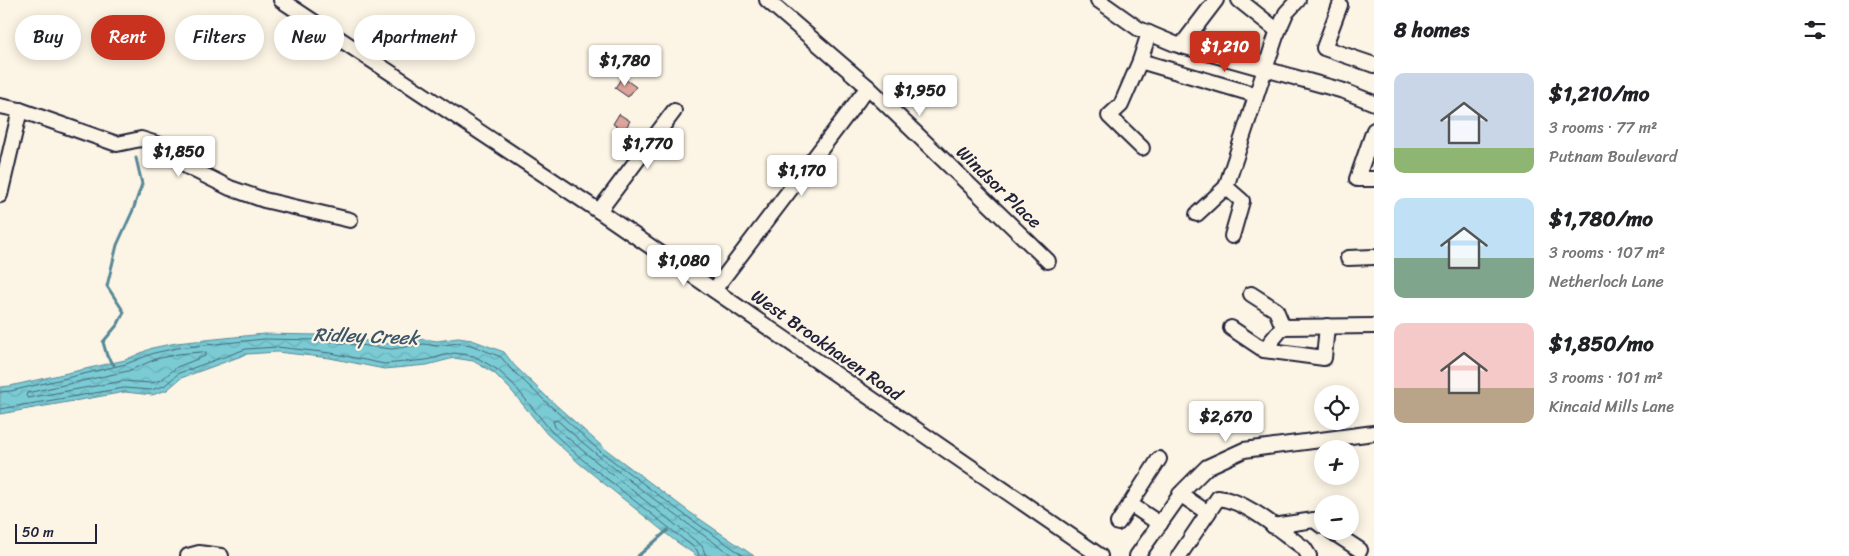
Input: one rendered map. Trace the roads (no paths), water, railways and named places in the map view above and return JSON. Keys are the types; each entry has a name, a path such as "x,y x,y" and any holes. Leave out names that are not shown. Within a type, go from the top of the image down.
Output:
{"street":[{"name":"West Brookhaven Road","path":"281,0 599,211 1100,556"},
{"name":"Windsor Place","path":"767,0 868,87 1048,261"},
{"path":"1098,0 1139,29 1181,46 1344,91 1374,103"},
{"path":"1181,46 1216,0"},
{"path":"1239,0 1278,31"},
{"path":"1197,214 1226,188 1278,31 1286,13 1298,0"},
{"path":"1340,5 1324,48 1374,65"},
{"path":"1142,148 1109,116 1121,105 1140,61 1149,33"},
{"path":"1140,61 1256,96"},
{"path":"714,290 868,87"},
{"path":"0,106 20,110 117,144 141,139 163,146 188,167 230,188 264,200 350,220"},
{"path":"0,195 20,110"},
{"path":"599,211 674,111"},
{"path":"1374,130 1357,179 1374,179"},
{"path":"1226,188 1242,201 1232,236"},
{"path":"1348,258 1374,257"},
{"path":"1251,294 1276,310 1283,327"},
{"path":"1231,328 1264,350 1324,358 1327,326"},
{"path":"1264,350 1283,327 1374,326"},
{"path":"1137,556 1180,494 1207,467 1244,450 1374,433"},
{"path":"1118,522 1159,459"},
{"path":"1180,494 1208,513"},
{"path":"1179,556 1218,498 1229,499 1247,508 1304,548 1309,556"},
{"path":"1130,504 1160,524"},
{"path":"1273,526 1314,520"},
{"path":"1343,540 1361,554"},
{"path":"188,556 199,553 221,556"}],"water":[{"path":"264,334 318,335 392,344 424,339 437,341 458,338 472,340 504,352 514,365 547,397 604,448 688,511 754,556 697,556 674,540 580,464 547,434 510,389 494,373 473,361 454,358 427,365 384,369 330,358 277,352 247,354 181,378 167,390 152,395 125,392 0,414 0,387 125,360 152,348 176,343"}],"waterway":[{"path":"114,365 107,356 103,342 118,324 124,312 107,286 117,245 133,210 142,184 136,158"},
{"path":"638,556 668,530"}],"water label":[{"name":"Ridley Creek","path":"366,336"}]}
